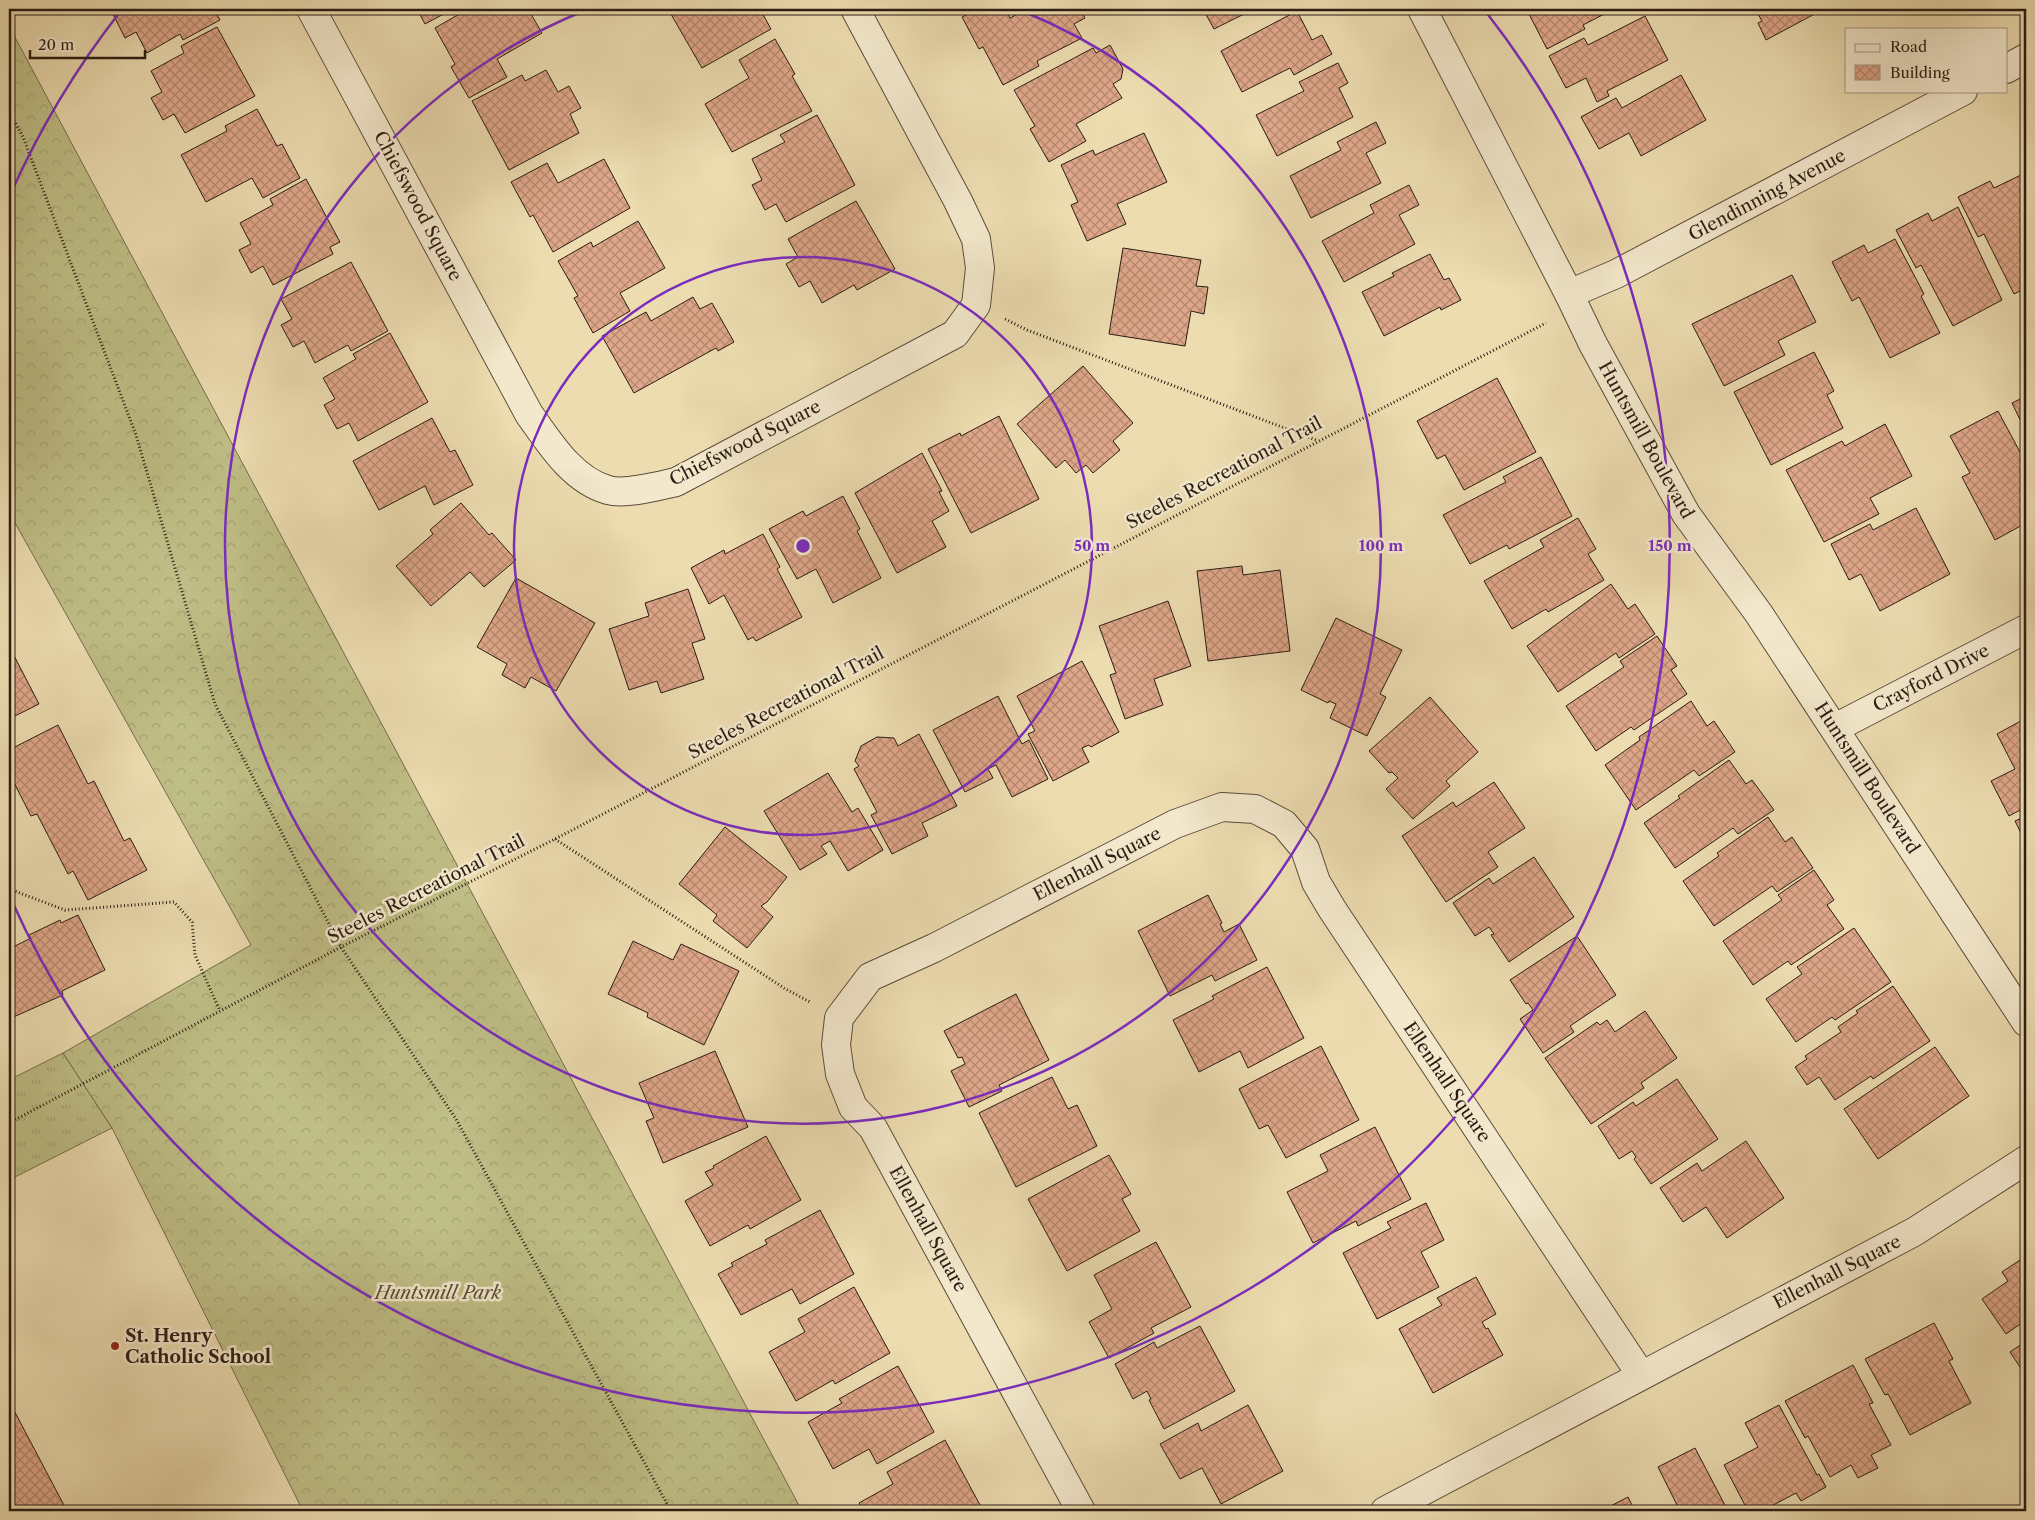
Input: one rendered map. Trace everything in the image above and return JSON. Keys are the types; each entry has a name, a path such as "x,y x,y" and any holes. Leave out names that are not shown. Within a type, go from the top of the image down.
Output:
{"street":[{"name":"Chiefswood Square","path":"311,9 529,414 550,443 584,479 608,490 643,489 676,482 955,334 976,305 980,268 976,239 958,201 855,9"},
{"name":"Huntsmill Boulevard","path":"1422,9 1593,344 1686,514 1759,614 2026,1022"},
{"path":"2008,67 2026,58"},
{"name":"Glendinning Avenue","path":"1572,301 1625,270 1961,92"},
{"name":"Crayford Drive","path":"1835,728 2026,628"},
{"name":"Ellenhall Square","path":"1081,1511 872,1128 853,1107 840,1074 836,1045 839,1018 870,977 934,948 1175,824 1222,807 1255,809 1284,824 1304,849 1316,882 1332,909 1641,1374"},
{"name":"Ellenhall Square","path":"1385,1511 1641,1374 1914,1232 2026,1160"}],"path":[{"path":"9,111 22,137 136,435 215,704 342,947 456,1118 671,1511"},
{"name":"Steeles Recreational Trail","path":"9,1123 342,947 555,839 1317,440 1572,301"},
{"path":"976,305 1027,330 1317,440"},
{"path":"555,839 784,988 839,1018"},
{"path":"9,889 65,910 174,902 192,922 195,955 220,1011"}],"green space":[{"name":"Huntsmill Park","path":"9,26 802,1511 303,1511 112,1128 63,1053 251,945 9,512"},
{"path":"63,1053 112,1128 9,1180 9,1080"}],"building":[{"path":"123,9 214,9 220,20 183,40 180,34 147,53 136,32 125,38 113,14"},
{"path":"417,9 453,9 425,24"},
{"path":"468,9 470,12 476,9 528,9 542,33 497,59 507,77 469,98 451,67 455,64 435,28"},
{"path":"668,9 760,9 771,29 702,68"},
{"path":"977,9 1005,9 1010,18 1027,9 1080,9 1085,18 1074,24 1082,38 1037,61 1039,66 1003,85 983,47 979,49 962,17"},
{"path":"1203,9 1254,9 1214,29"},
{"path":"1540,9 1614,9 1583,25 1585,29 1547,49 1529,14"},
{"path":"1755,9 1824,9 1766,40 1758,23 1762,21"},
{"path":"1297,11 1312,40 1322,35 1332,54 1294,75 1290,68 1242,92 1221,51"},
{"path":"1645,16 1668,60 1607,91 1609,96 1597,102 1586,78 1566,88 1549,56 1584,38 1588,45"},
{"path":"217,27 255,96 185,133 174,114 163,120 151,98 162,92 151,71 184,53 181,46"},
{"path":"775,39 795,74 792,76 812,111 732,152 705,104 749,78 739,60"},
{"path":"1110,45 1123,69 1121,79 1113,84 1122,98 1076,124 1086,141 1049,162 1030,129 1035,126 1014,90 1093,48 1096,53"},
{"path":"1338,63 1348,83 1339,88 1353,117 1277,156 1256,115 1304,91 1299,82"},
{"path":"546,70 558,92 569,86 581,108 570,114 579,133 509,170 472,101 522,75 525,81"},
{"path":"1681,75 1706,120 1641,156 1629,133 1599,149 1581,117 1616,98 1622,108"},
{"path":"257,109 277,146 282,144 300,178 263,198 252,178 206,202 181,155 227,131 225,126"},
{"path":"817,115 855,185 786,222 776,204 765,210 752,185 762,180 752,159 785,142 780,135"},
{"path":"1376,122 1386,143 1366,153 1381,183 1311,218 1290,176 1341,150 1337,142"},
{"path":"1144,133 1167,182 1117,204 1126,224 1087,241 1071,205 1078,202 1061,165 1093,150 1095,155"},
{"path":"604,159 630,208 553,252 533,215 530,217 511,182 547,163 558,183"},
{"path":"2021,175 2026,186 2026,288 2014,294 1984,234 1978,237 1958,197 1990,181 1994,188"},
{"path":"306,179 340,242 330,247 333,254 273,285 263,266 251,273 239,250 251,244 240,223 273,205 270,199"},
{"path":"1409,185 1419,205 1399,215 1415,244 1344,282 1322,241 1374,213 1370,205"},
{"path":"856,201 895,269 857,290 854,285 822,303 810,281 799,287 786,264 798,257 788,239"},
{"path":"1958,207 2002,300 1953,326 1921,265 1916,268 1896,230 1928,213 1932,221"},
{"path":"638,221 665,268 620,293 630,311 593,333 574,298 578,296 558,261 591,242 593,247"},
{"path":"1895,239 1924,294 1921,296 1940,333 1890,358 1859,297 1852,301 1832,262 1864,245 1868,253"},
{"path":"1123,248 1201,260 1196,286 1208,287 1204,314 1191,311 1185,346 1109,334"},
{"path":"1430,254 1444,280 1449,278 1461,300 1441,310 1440,307 1384,336 1362,292 1394,276 1392,273"},
{"path":"351,262 388,331 351,351 348,345 315,363 304,341 293,347 281,325 292,319 281,299"},
{"path":"1792,275 1816,322 1778,341 1785,355 1724,386 1692,324"},
{"path":"693,297 700,309 712,303 734,342 718,351 716,348 634,393 602,336 646,312 651,321"},
{"path":"390,333 428,402 358,441 349,423 337,429 324,405 335,399 323,378 356,359 353,354"},
{"path":"1814,352 1834,391 1827,395 1843,428 1771,465 1734,392"},
{"path":"1083,366 1133,423 1113,441 1120,450 1093,473 1086,465 1076,473 1065,460 1056,468 1017,424"},
{"path":"1497,378 1536,452 1464,490 1445,455 1437,459 1417,421"},
{"path":"2026,396 2026,432 2012,403"},
{"path":"1998,411 2020,452 2023,450 2026,457 2026,523 1995,540 1962,477 1970,473 1950,436"},
{"path":"999,416 1039,499 971,533 928,449 960,433 961,436"},
{"path":"432,418 450,452 455,450 473,485 434,505 425,486 379,510 353,461"},
{"path":"1885,424 1912,476 1870,498 1879,514 1824,542 1786,470 1842,441 1845,446"},
{"path":"922,453 942,491 939,492 949,511 932,521 946,547 897,573 855,493"},
{"path":"1541,457 1572,516 1509,549 1507,545 1470,564 1443,515 1506,482 1503,477"},
{"path":"843,496 860,529 857,531 881,578 833,603 816,569 797,579 769,529 803,511 806,516"},
{"path":"461,503 489,535 492,533 516,560 484,587 470,572 431,606 396,566 433,534 430,530"},
{"path":"1916,508 1950,574 1880,611 1861,574 1849,580 1831,544 1870,524 1873,530"},
{"path":"1578,518 1596,549 1588,554 1604,580 1548,612 1546,609 1512,629 1484,581 1544,547 1540,540"},
{"path":"763,534 780,567 777,569 802,617 756,641 753,637 748,640 724,595 709,604 691,568 724,550 725,554"},
{"path":"1242,566 1243,575 1280,570 1290,651 1208,661 1197,571"},
{"path":"516,578 595,623 556,691 531,677 525,688 502,675 507,664 477,647"},
{"path":"1611,584 1628,609 1635,604 1655,634 1619,658 1616,653 1558,692 1527,646"},
{"path":"688,589 705,639 692,643 704,679 661,693 657,681 629,690 609,629 649,616 645,603"},
{"path":"1168,601 1191,666 1154,679 1163,705 1125,719 1110,675 1116,673 1099,626"},
{"path":"1336,618 1402,650 1380,694 1386,697 1367,736 1330,718 1336,704 1329,701 1328,703 1301,690"},
{"path":"1657,636 1677,666 1671,670 1687,694 1634,730 1631,727 1596,751 1566,706 1624,667 1620,661"},
{"path":"9,646 39,704 9,719"},
{"path":"1082,661 1119,732 1091,747 1089,745 1082,748 1089,762 1053,781 1028,734 1035,731 1017,696"},
{"path":"998,696 1022,744 1029,740 1048,779 1012,797 996,765 988,769 993,778 965,792 933,730"},
{"path":"1430,697 1478,752 1446,781 1450,786 1413,819 1386,789 1398,778 1392,772 1389,773 1369,751"},
{"path":"1691,701 1707,726 1714,721 1735,752 1699,776 1694,770 1636,810 1605,765 1640,740 1639,737"},
{"path":"2026,718 2026,807 2009,816 1991,781 2015,769 1997,734"},
{"path":"58,725 88,784 94,781 124,841 130,838 147,870 88,900 73,871 68,874 37,814 31,816 9,773 9,750"},
{"path":"919,734 957,806 922,823 928,836 892,854 871,815 877,812 854,769 859,766 855,761 861,746 877,737 894,738 898,746"},
{"path":"1729,760 1746,784 1752,780 1774,810 1738,834 1733,828 1675,868 1644,823"},
{"path":"828,773 852,812 858,808 883,850 848,871 830,841 821,846 827,854 800,870 764,811"},
{"path":"1494,782 1525,828 1488,852 1498,867 1446,902 1402,836 1453,802 1456,807"},
{"path":"2026,816 2026,843 2015,821"},
{"path":"1768,817 1785,842 1792,837 1813,868 1777,892 1772,886 1714,926 1683,881 1719,856 1717,853"},
{"path":"725,827 787,877 767,902 761,906 773,917 747,948 713,921 717,915 679,884"},
{"path":"1534,857 1574,917 1509,962 1491,935 1494,934 1489,927 1475,936 1453,903 1489,878 1493,884"},
{"path":"1814,870 1834,900 1827,905 1844,929 1791,965 1788,961 1753,985 1723,941 1782,900 1778,895"},
{"path":"1208,895 1222,923 1220,924 1224,932 1239,924 1257,960 1215,981 1212,975 1170,996 1138,931"},
{"path":"78,915 105,970 62,991 63,995 9,1019 9,949 31,938 29,935 60,920 61,923"},
{"path":"1854,928 1891,982 1835,1020 1832,1017 1796,1042 1766,999 1802,974 1797,967"},
{"path":"1577,936 1616,995 1570,1026 1574,1032 1543,1053 1520,1019 1533,1010 1528,1003 1526,1004 1510,980"},
{"path":"633,941 673,960 681,944 739,971 704,1045 647,1017 648,1013 608,994"},
{"path":"1267,967 1304,1038 1248,1068 1240,1051 1199,1072 1173,1020 1214,999 1212,996"},
{"path":"1893,986 1930,1041 1873,1079 1871,1076 1835,1100 1819,1077 1807,1085 1795,1067 1807,1059 1805,1056 1841,1032 1838,1027 1858,1013 1856,1011"},
{"path":"1016,994 1049,1060 999,1085 1002,1091 969,1107 951,1071 965,1064 962,1057 958,1058 944,1031"},
{"path":"1645,1011 1677,1058 1641,1083 1644,1088 1591,1124 1545,1058 1597,1022 1600,1025 1607,1020 1615,1032"},
{"path":"1321,1046 1359,1120 1286,1158 1268,1125 1259,1129 1239,1089"},
{"path":"1935,1047 1969,1096 1878,1159 1844,1109"},
{"path":"715,1051 748,1127 663,1163 646,1121 654,1118 639,1083"},
{"path":"1052,1077 1068,1109 1077,1105 1097,1146 1016,1187 979,1113"},
{"path":"1677,1079 1718,1139 1651,1184 1634,1159 1636,1157 1632,1151 1619,1159 1598,1126 1633,1102 1636,1106"},
{"path":"1375,1127 1411,1199 1358,1226 1356,1221 1313,1243 1287,1192 1328,1171 1320,1155"},
{"path":"766,1136 801,1200 750,1229 748,1225 710,1246 685,1201 713,1185 705,1172"},
{"path":"1746,1141 1784,1198 1727,1238 1706,1207 1683,1222 1660,1188 1697,1163 1702,1171"},
{"path":"1109,1155 1131,1194 1122,1199 1140,1231 1067,1271 1028,1199"},
{"path":"1426,1203 1444,1240 1421,1252 1439,1287 1377,1319 1343,1253 1391,1228 1387,1222"},
{"path":"820,1210 854,1274 800,1304 792,1289 741,1315 718,1274 733,1266 731,1263 767,1244 765,1240"},
{"path":"1156,1242 1191,1307 1151,1328 1154,1333 1109,1358 1089,1322 1112,1309 1094,1275"},
{"path":"2026,1256 2026,1320 2006,1334 1982,1299 2008,1281 2002,1272"},
{"path":"1476,1277 1496,1314 1482,1322 1486,1329 1488,1328 1503,1355 1433,1393 1399,1329 1442,1305 1437,1298"},
{"path":"854,1287 890,1353 835,1384 833,1380 796,1401 769,1352 805,1332 798,1319"},
{"path":"1934,1323 1953,1359 1949,1361 1971,1403 1910,1435 1888,1394 1885,1395 1865,1359"},
{"path":"1200,1326 1235,1391 1164,1429 1149,1400 1151,1399 1147,1391 1133,1399 1115,1364 1154,1342 1157,1348"},
{"path":"2026,1341 2026,1376 2010,1352"},
{"path":"1853,1365 1873,1403 1869,1404 1891,1445 1871,1455 1878,1468 1858,1478 1851,1465 1830,1477 1808,1436 1805,1438 1785,1401"},
{"path":"898,1366 934,1432 877,1464 869,1449 833,1469 808,1422 842,1403 839,1399"},
{"path":"9,1401 67,1511 9,1511"},
{"path":"1248,1405 1283,1471 1221,1504 1202,1468 1180,1479 1160,1444 1198,1423 1201,1431"},
{"path":"1779,1405 1817,1475 1819,1474 1826,1487 1801,1501 1796,1493 1762,1511 1748,1511 1724,1465 1758,1447 1745,1423"},
{"path":"945,1440 980,1505 969,1511 864,1511 859,1503 893,1484 887,1472"},
{"path":"1695,1448 1728,1511 1664,1511 1677,1505 1658,1467"},
{"path":"1628,1497 1635,1511 1601,1511"}],"place":[{"name":"St. Henry Catholic School","path":"115,1346"}]}
